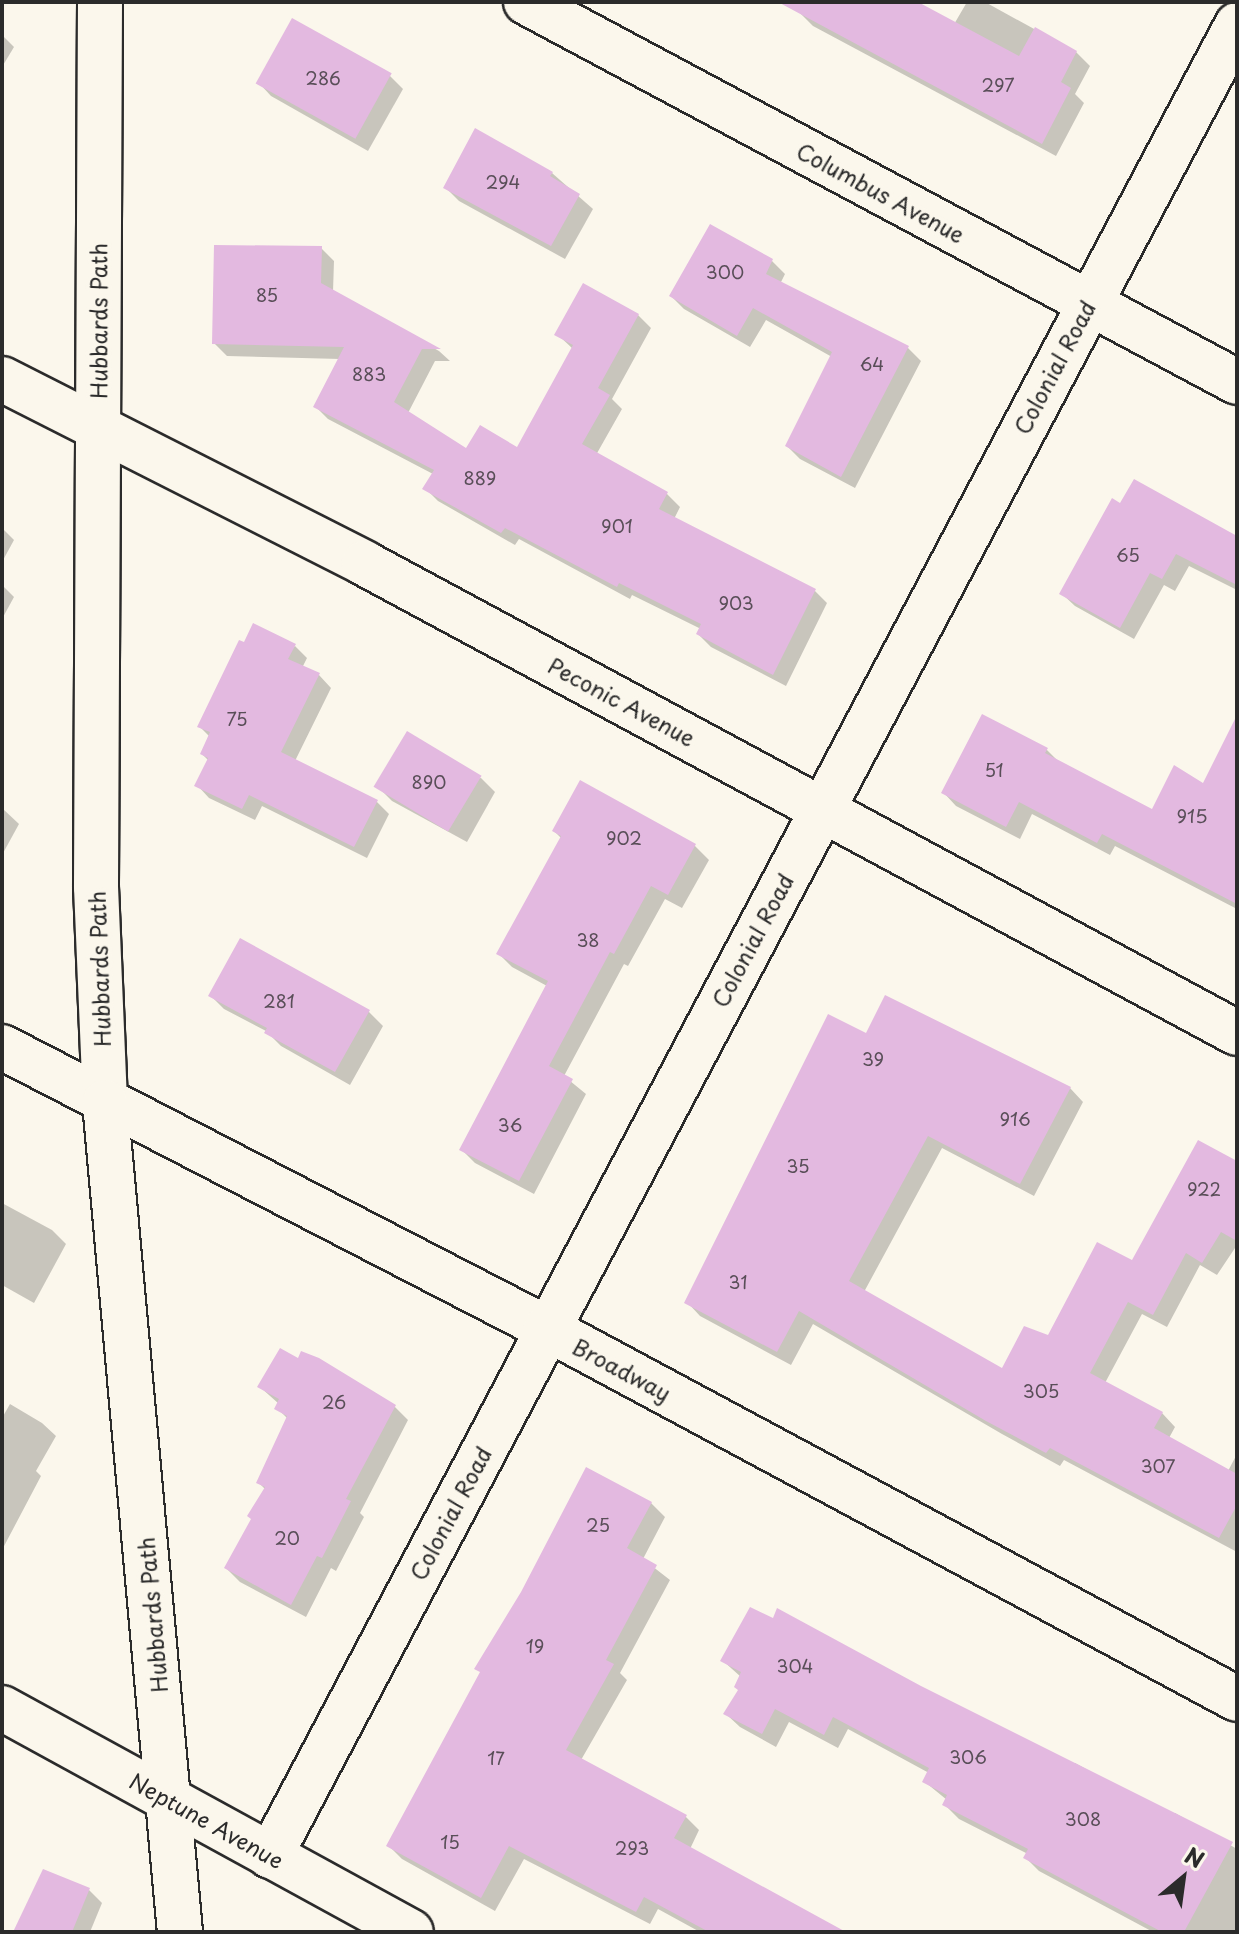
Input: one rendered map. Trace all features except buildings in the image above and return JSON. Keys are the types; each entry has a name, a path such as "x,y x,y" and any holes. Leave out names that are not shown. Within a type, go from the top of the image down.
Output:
{"street":[{"name":"Hubbards Path","path":"100,2 96,887 105,1102 180,1932"},
{"name":"Columbus Avenue","path":"526,2 1237,382"},
{"name":"Colonial Road","path":"270,1856 546,1328 1237,25"},
{"name":"Peconic Avenue","path":"2,379 97,430 364,563 1237,1033"},
{"name":"Broadway","path":"2,1047 546,1328 1237,1699"},
{"name":"Neptune Avenue","path":"2,1708 411,1932"}]}
